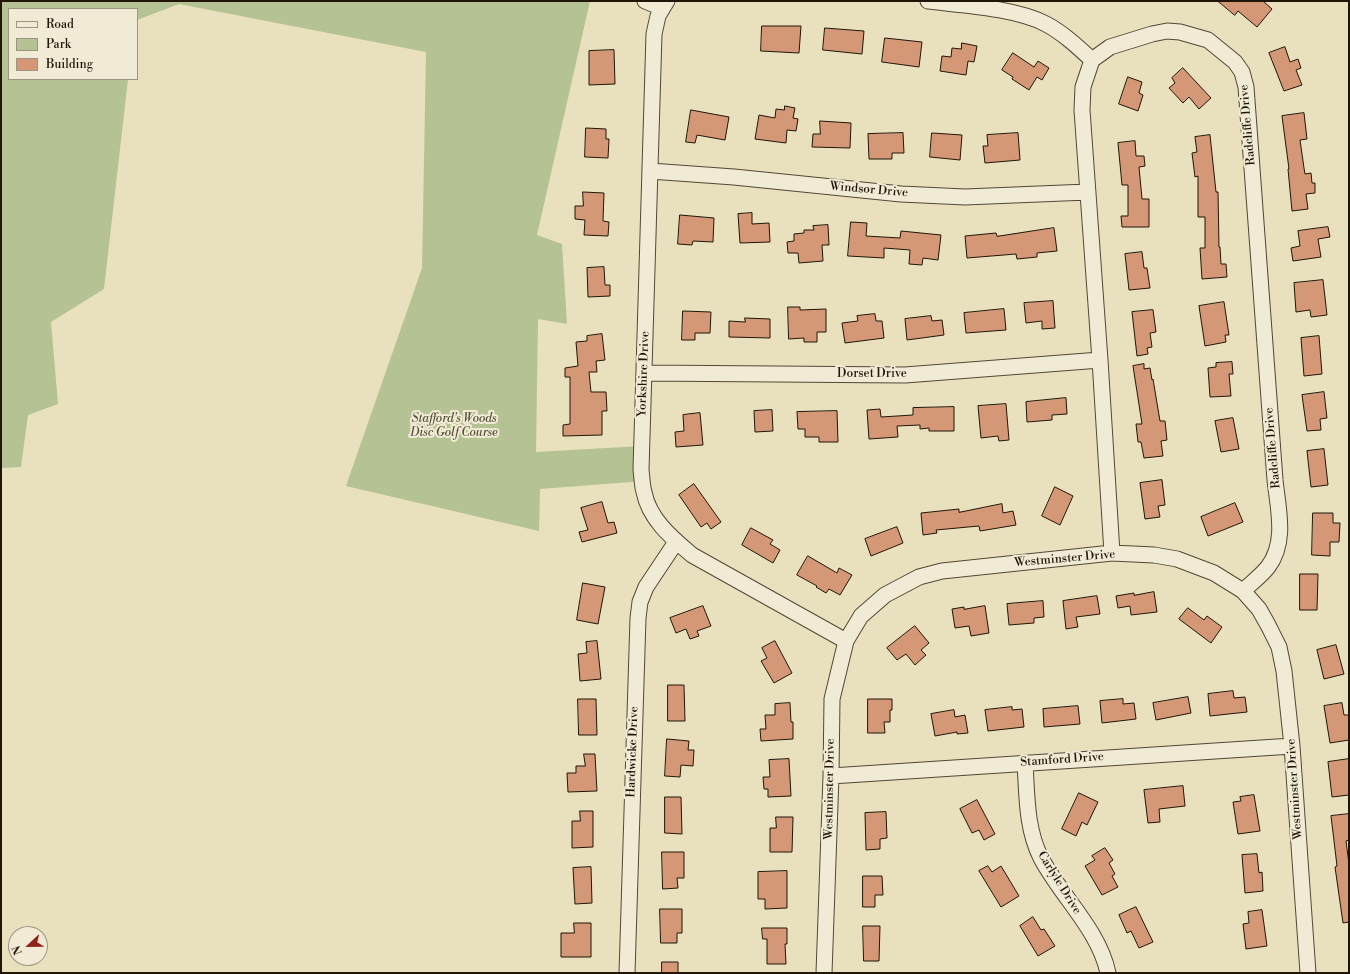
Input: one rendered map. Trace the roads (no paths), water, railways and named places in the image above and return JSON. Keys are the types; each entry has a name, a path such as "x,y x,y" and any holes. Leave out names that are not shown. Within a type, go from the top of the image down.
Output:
{"street":[{"path":"645,1 664,4"},
{"path":"928,1 995,9 1025,16 1045,24 1076,45 1092,60 1082,88 1082,110 1112,553"},
{"name":"Yorkshire Drive","path":"664,4 658,16 654,34 641,470 644,493 651,511 661,528 692,555 846,641"},
{"name":"Radcliffe Drive","path":"1092,60 1110,47 1152,34 1167,31 1180,32 1208,40 1235,62 1242,72 1246,88 1275,480 1280,527 1280,540 1268,567 1243,591"},
{"name":"Windsor Drive","path":"650,172 734,177 901,194 965,197 1088,192"},
{"name":"Dorset Drive","path":"644,373 905,375 1100,360"},
{"name":"Hardwicke Drive","path":"627,973 638,618 640,602 646,587 676,542"},
{"name":"Westminster Drive","path":"824,973 831,776 832,699 846,641 861,616 885,595 919,577 942,571 1112,553 1154,555 1177,559 1214,573 1243,591 1259,610 1268,625 1278,647 1284,671 1292,746 1308,973"},
{"name":"Stamford Drive","path":"831,776 1292,746"},
{"name":"Carlyle Drive","path":"1025,763 1029,818 1036,845 1054,879 1101,950 1108,973"}],"park label":[{"name":"Stafford's Woods Disc Golf Course","path":"454,426"}]}
